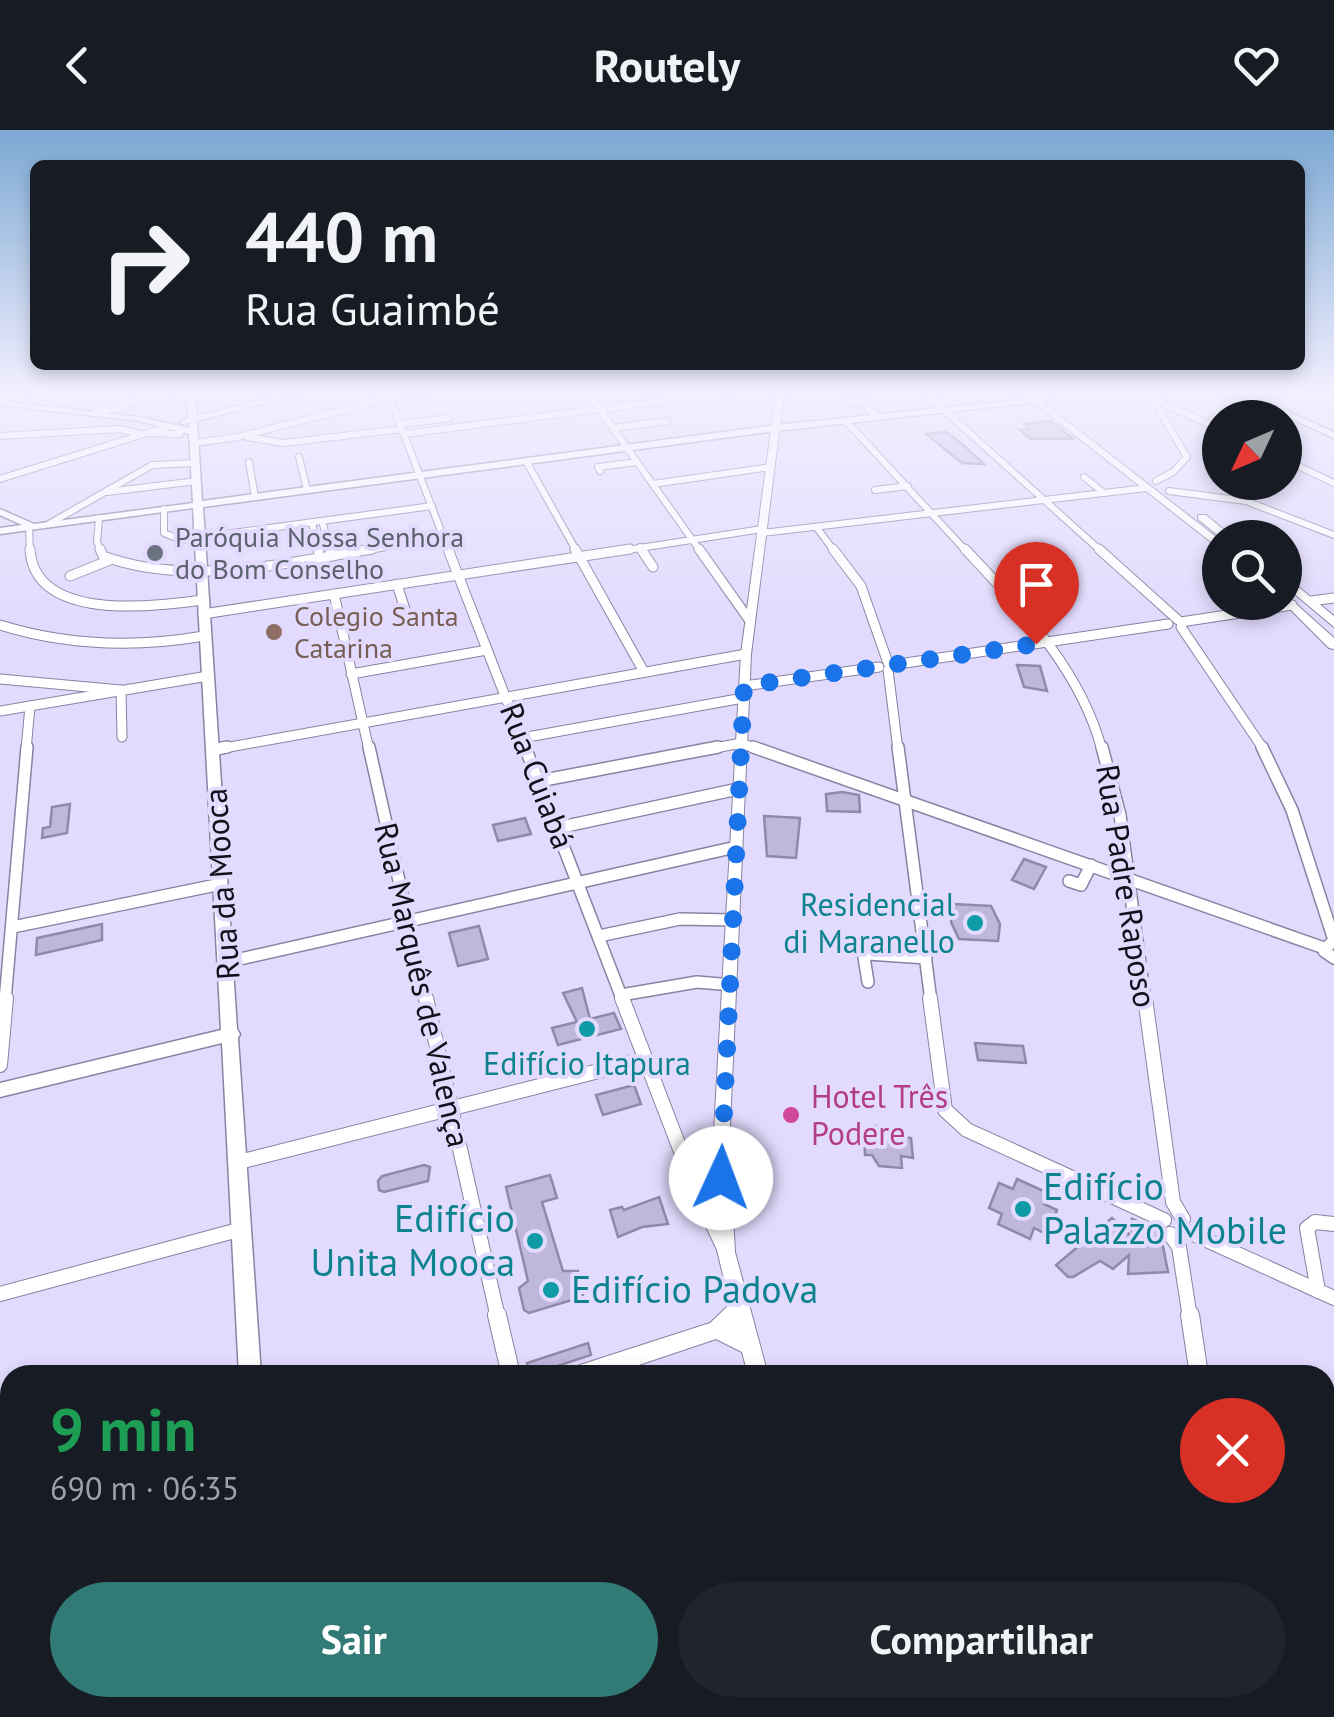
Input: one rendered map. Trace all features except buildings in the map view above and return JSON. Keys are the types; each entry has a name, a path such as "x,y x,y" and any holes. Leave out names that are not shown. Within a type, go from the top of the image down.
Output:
{"main road":[{"name":"Rua da Mooca","path":"196,467 249,1365"},
{"path":"3,530 476,467"},
{"path":"1129,467 1202,530"},
{"path":"1151,484 1169,491 1206,520"},
{"path":"1151,484 1197,513"},
{"path":"0,512 39,526"},
{"path":"3,530 16,526 15,519"},
{"path":"1302,594 1334,623"},
{"path":"1302,614 1334,645"},
{"path":"0,1090 232,1034"}],"street":[{"path":"0,479 37,467"},
{"path":"148,467 39,526 31,568 35,576 58,592 119,605 203,600"},
{"path":"249,467 255,497"},
{"path":"302,467 307,490"},
{"name":"Rua Cuiabá","path":"417,467 692,1180"},
{"path":"530,467 644,672"},
{"path":"598,467 600,471"},
{"path":"641,467 750,621"},
{"path":"653,484 770,467"},
{"path":"756,1365 726,1252 721,1172 743,692 770,467"},
{"name":"Rua Padre Raposo","path":"890,467 1049,642 1076,687 1108,762 1197,1365"},
{"path":"1007,467 1176,624 1258,738 1292,810 1331,948"},
{"path":"204,614 692,538 818,528 1104,492 1151,484 1178,467"},
{"path":"1302,468 1334,483"},
{"path":"1084,477 1104,492"},
{"path":"98,493 197,481"},
{"path":"875,490 908,486"},
{"path":"1169,491 1246,501 1334,535"},
{"path":"164,509 166,536 180,540 432,506"},
{"path":"99,518 98,549 110,560 133,569 202,570 444,537"},
{"path":"317,522 330,553"},
{"path":"818,528 861,586 885,664 942,1092 950,1118 967,1130 1334,1298"},
{"path":"320,555 321,538"},
{"path":"640,547 653,567"},
{"path":"70,576 110,560"},
{"path":"397,584 406,616"},
{"name":"Rua Marquês de Valença","path":"334,594 509,1365"},
{"path":"1311,601 1334,598"},
{"path":"734,599 752,604"},
{"path":"522,738 885,664 1202,619"},
{"path":"0,625 44,638 87,644 155,643 204,636"},
{"path":"351,674 487,650"},
{"path":"212,750 746,654"},
{"path":"0,712 208,676"},
{"path":"0,679 121,690"},
{"path":"121,690 122,736"},
{"path":"0,1064 30,706"},
{"path":"538,781 741,742 1331,948"},
{"path":"557,828 738,789"},
{"path":"227,962 736,847"},
{"path":"1069,881 1081,885 1091,865"},
{"path":"13,928 221,884"},
{"path":"599,936 680,919 733,920"},
{"path":"868,982 864,957 868,954 926,958"},
{"path":"621,994 697,982 732,986"},
{"path":"239,1162 646,1058"},
{"path":"684,1158 698,1167 721,1172"},
{"path":"692,1180 721,1193"},
{"path":"692,1180 726,1252"},
{"path":"1318,1290 1307,1228 1315,1222 1334,1224"},
{"path":"0,1294 242,1229"},
{"path":"610,1365 716,1330 740,1308"},
{"path":"716,1330 751,1346"}],"place":[{"name":"Paróquia Nossa Senhora do Bom Conselho","path":"155,553"},
{"name":"Colegio Santa Catarina","path":"274,632"},
{"name":"Residencial di Maranello","path":"975,923"},
{"name":"Edifício Itapura","path":"587,1029"},
{"name":"Hotel Três Podere","path":"791,1115"},
{"name":"Edifício Palazzo Mobile","path":"1023,1209"},
{"name":"Edifício Unita Mooca","path":"535,1241"},
{"name":"Edifício Padova","path":"551,1290"}],"route":[{"path":"721,1178 744,686 879,667 882,663 892,665 1036,644"}]}
